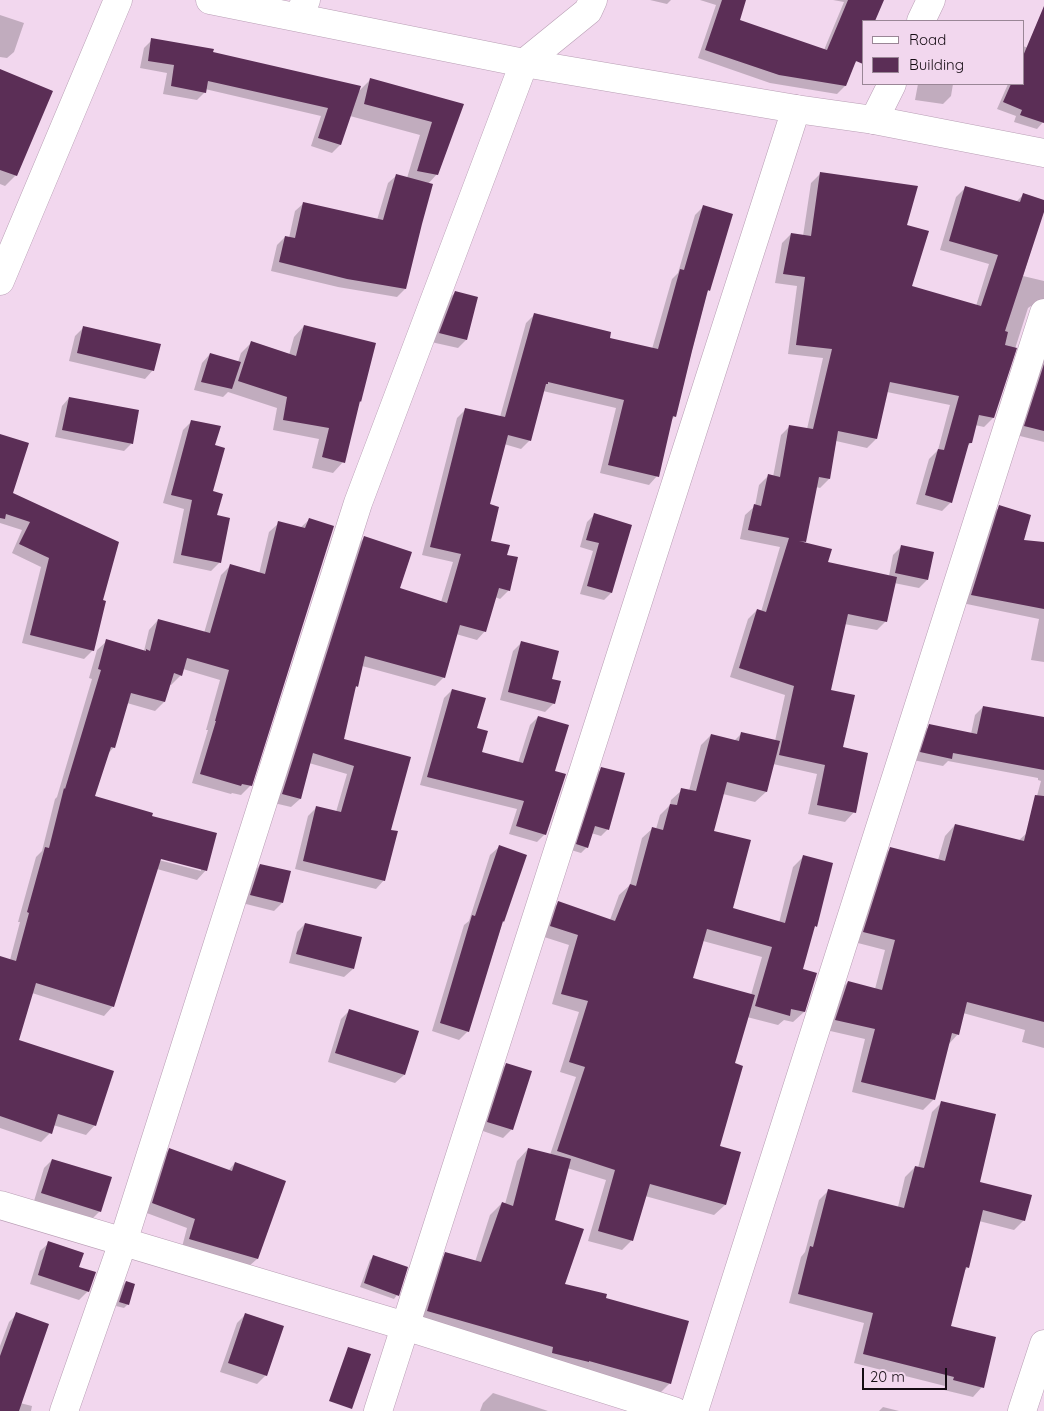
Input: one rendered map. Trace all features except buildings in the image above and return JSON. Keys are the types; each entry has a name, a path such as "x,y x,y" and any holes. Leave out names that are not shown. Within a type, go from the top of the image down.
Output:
{"street":[{"path":"0,281 118,0"},
{"path":"210,0 302,8 524,63 796,109 874,120 1044,153"},
{"path":"64,1411 123,1242 358,503 524,63 588,11 593,0"},
{"path":"921,20 931,0"},
{"path":"874,120 892,85"},
{"path":"378,1411 796,109"},
{"path":"694,1411 1044,313"},
{"path":"0,1205 406,1326 674,1411"},
{"path":"1022,1411 1042,1358"}]}
